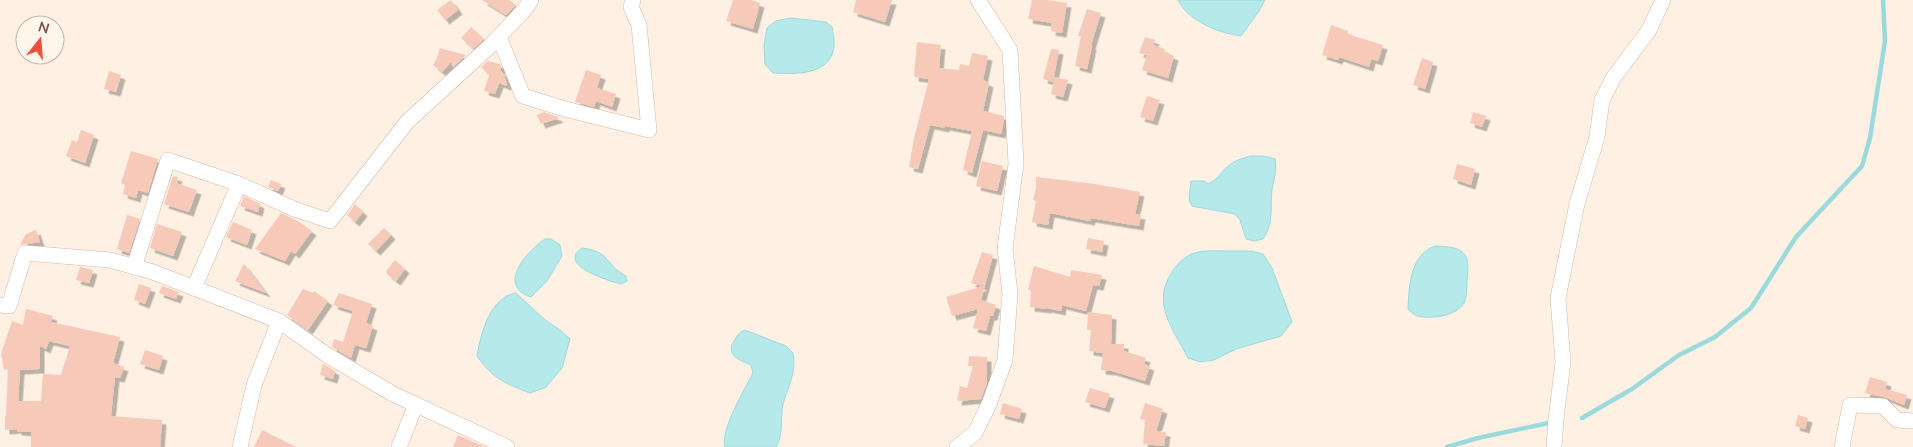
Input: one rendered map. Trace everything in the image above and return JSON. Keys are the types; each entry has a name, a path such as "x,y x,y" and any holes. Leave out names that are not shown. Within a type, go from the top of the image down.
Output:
{"street":[{"path":"134,267 168,160 238,184 294,209 330,221 407,122 499,37 531,0"},
{"path":"499,37 523,96 565,110 649,130 639,25 630,7 633,0"},
{"path":"957,447 975,433 989,404 1005,360 1010,294 1006,248 1016,164 1010,50 978,0"},
{"path":"1554,447 1563,362 1558,298 1577,204 1597,137 1602,100 1614,77 1649,30 1662,0"},
{"path":"194,288 238,184"},
{"path":"0,305 9,306 26,253 110,260 194,288 279,322 328,356 393,394 508,447"},
{"path":"240,447 254,386 279,322"},
{"path":"400,447 416,404"},
{"path":"1842,447 1850,405 1883,406 1897,420 1913,421"}],"water":[{"path":"1178,0 1265,0 1241,36 1205,25 1189,14"},
{"path":"791,18 826,22 832,27 834,45 831,56 819,68 810,71 801,73 773,73 765,64 764,45 767,28 776,21"},
{"path":"1250,156 1264,156 1275,159 1276,164 1269,227 1263,239 1254,241 1246,239 1240,220 1235,214 1192,206 1189,200 1191,181 1204,181 1208,184 1216,179 1230,164"},
{"path":"545,239 551,239 560,245 562,256 547,281 531,297 521,292 516,285 515,277 523,260"},
{"path":"1435,246 1458,250 1463,252 1466,257 1468,270 1466,298 1460,308 1449,314 1435,317 1417,316 1408,309 1412,272 1420,256"},
{"path":"582,248 603,255 619,272 626,276 627,281 621,284 616,283 582,268 575,259 576,253"},
{"path":"1203,251 1251,251 1263,254 1272,268 1292,322 1281,336 1236,349 1214,360 1200,362 1188,358 1166,316 1164,294 1166,283 1172,272 1182,260 1195,253"},
{"path":"516,293 544,319 570,339 562,368 546,387 530,393 514,387 494,375 477,356 488,317 500,301"},
{"path":"745,330 786,346 793,353 793,373 783,404 781,432 776,447 725,447 724,440 730,420 753,373 751,365 735,357 731,350 737,336"}],"building":[{"path":"451,0 458,10 445,20 437,10"},
{"path":"482,0 509,0 516,5 506,15"},
{"path":"733,0 751,0 760,3 753,29 726,21"},
{"path":"856,0 892,0 885,22 853,12"},
{"path":"1032,0 1067,3 1062,33 1051,31 1052,23 1028,19"},
{"path":"1087,9 1101,13 1091,45 1087,69 1075,66 1081,36 1078,36"},
{"path":"1331,25 1348,31 1347,34 1383,45 1378,61 1371,59 1369,67 1339,57 1338,60 1322,55"},
{"path":"471,27 484,39 473,49 461,38"},
{"path":"1145,37 1155,40 1153,45 1165,49 1164,52 1174,56 1168,78 1142,70 1147,55 1139,53"},
{"path":"917,42 941,45 939,68 959,70 960,64 969,66 972,53 988,56 983,80 989,83 983,111 1004,116 1004,120 1001,134 983,130 972,173 963,170 972,131 945,126 945,128 930,125 918,169 909,167 914,138 929,79 914,77"},
{"path":"440,48 466,55 453,67 451,62 442,72 433,65"},
{"path":"1051,49 1059,50 1053,82 1043,79"},
{"path":"1422,58 1433,62 1425,89 1413,85"},
{"path":"488,61 500,64 500,71 503,73 507,83 507,86 499,83 495,94 484,91 489,75 481,67"},
{"path":"586,70 601,75 597,88 616,94 612,107 596,101 594,107 575,102"},
{"path":"109,71 121,75 116,92 104,89"},
{"path":"1055,77 1068,80 1063,97 1051,94"},
{"path":"1147,96 1160,100 1153,121 1140,117"},
{"path":"544,112 559,118 541,124 537,115"},
{"path":"1473,112 1486,116 1482,127 1470,123"},
{"path":"81,130 94,135 85,163 66,156 72,140 77,142"},
{"path":"131,151 158,159 148,193 138,190 136,198 123,194 125,185 121,183"},
{"path":"982,161 1003,166 997,191 976,186"},
{"path":"1457,164 1475,169 1471,185 1453,179"},
{"path":"173,176 178,177 176,183 197,190 189,212 164,204"},
{"path":"1036,177 1140,192 1135,214 1141,215 1139,226 1091,218 1090,221 1050,213 1048,225 1032,222 1036,201 1033,200"},
{"path":"271,180 281,184 278,191 268,187"},
{"path":"244,196 260,204 258,212 240,206"},
{"path":"355,204 363,212 355,222 347,215"},
{"path":"281,213 312,231 295,254 291,251 285,261 255,249"},
{"path":"127,215 140,219 129,253 117,249"},
{"path":"233,222 252,230 247,245 226,237"},
{"path":"157,224 182,232 173,256 150,248"},
{"path":"384,228 391,235 376,251 368,244"},
{"path":"36,230 40,242 20,245 26,234"},
{"path":"1088,238 1104,241 1102,252 1086,249"},
{"path":"982,252 993,255 981,300 996,305 993,316 990,316 986,331 973,328 978,309 952,316 946,297 983,286 971,283"},
{"path":"395,260 405,269 396,281 387,274 387,270"},
{"path":"244,264 266,293 235,281"},
{"path":"1034,266 1070,277 1071,270 1102,275 1099,286 1093,285 1086,311 1062,305 1061,311 1030,307 1031,291 1028,289"},
{"path":"80,267 93,270 89,283 76,280"},
{"path":"139,284 151,288 145,304 134,300"},
{"path":"162,286 179,292 176,299 159,293"},
{"path":"303,289 313,293 314,291 328,301 308,330 287,315"},
{"path":"339,293 372,304 366,323 373,326 366,348 355,345 351,358 332,347 334,339 343,342 353,311 333,305"},
{"path":"26,309 53,316 51,322 120,337 113,363 124,367 120,378 115,377 111,416 162,420 160,447 31,447 31,432 17,431 17,429 5,430 8,369 4,370 1,354 12,321 23,325","holes":["49,341 70,346 61,375 43,374 41,401 18,401 20,370 40,369 40,346 46,349"]},
{"path":"1088,312 1112,315 1111,344 1124,344 1124,351 1146,358 1144,364 1150,366 1145,381 1112,371 1101,370 1103,353 1089,351 1091,330 1087,330"},
{"path":"145,350 163,356 159,370 140,364"},
{"path":"969,356 987,357 987,382 981,399 957,401 960,386 967,388 973,366 968,366"},
{"path":"323,364 335,371 333,379 320,375"},
{"path":"1870,377 1887,382 1885,389 1907,395 1904,405 1884,397 1865,393"},
{"path":"1090,388 1110,394 1105,408 1085,402"},
{"path":"1003,403 1022,409 1019,419 1000,414"},
{"path":"1145,403 1163,409 1156,431 1166,432 1164,446 1143,444 1145,420 1140,419"},
{"path":"1798,415 1808,418 1805,429 1795,426"},
{"path":"262,430 296,447 254,447"},
{"path":"458,435 485,447 453,447"}],"waterway":[{"path":"1582,418 1632,389 1679,355 1715,337 1751,308 1796,237 1862,166 1870,138 1885,41 1883,0"},
{"path":"1447,447 1478,438 1553,422"}]}
